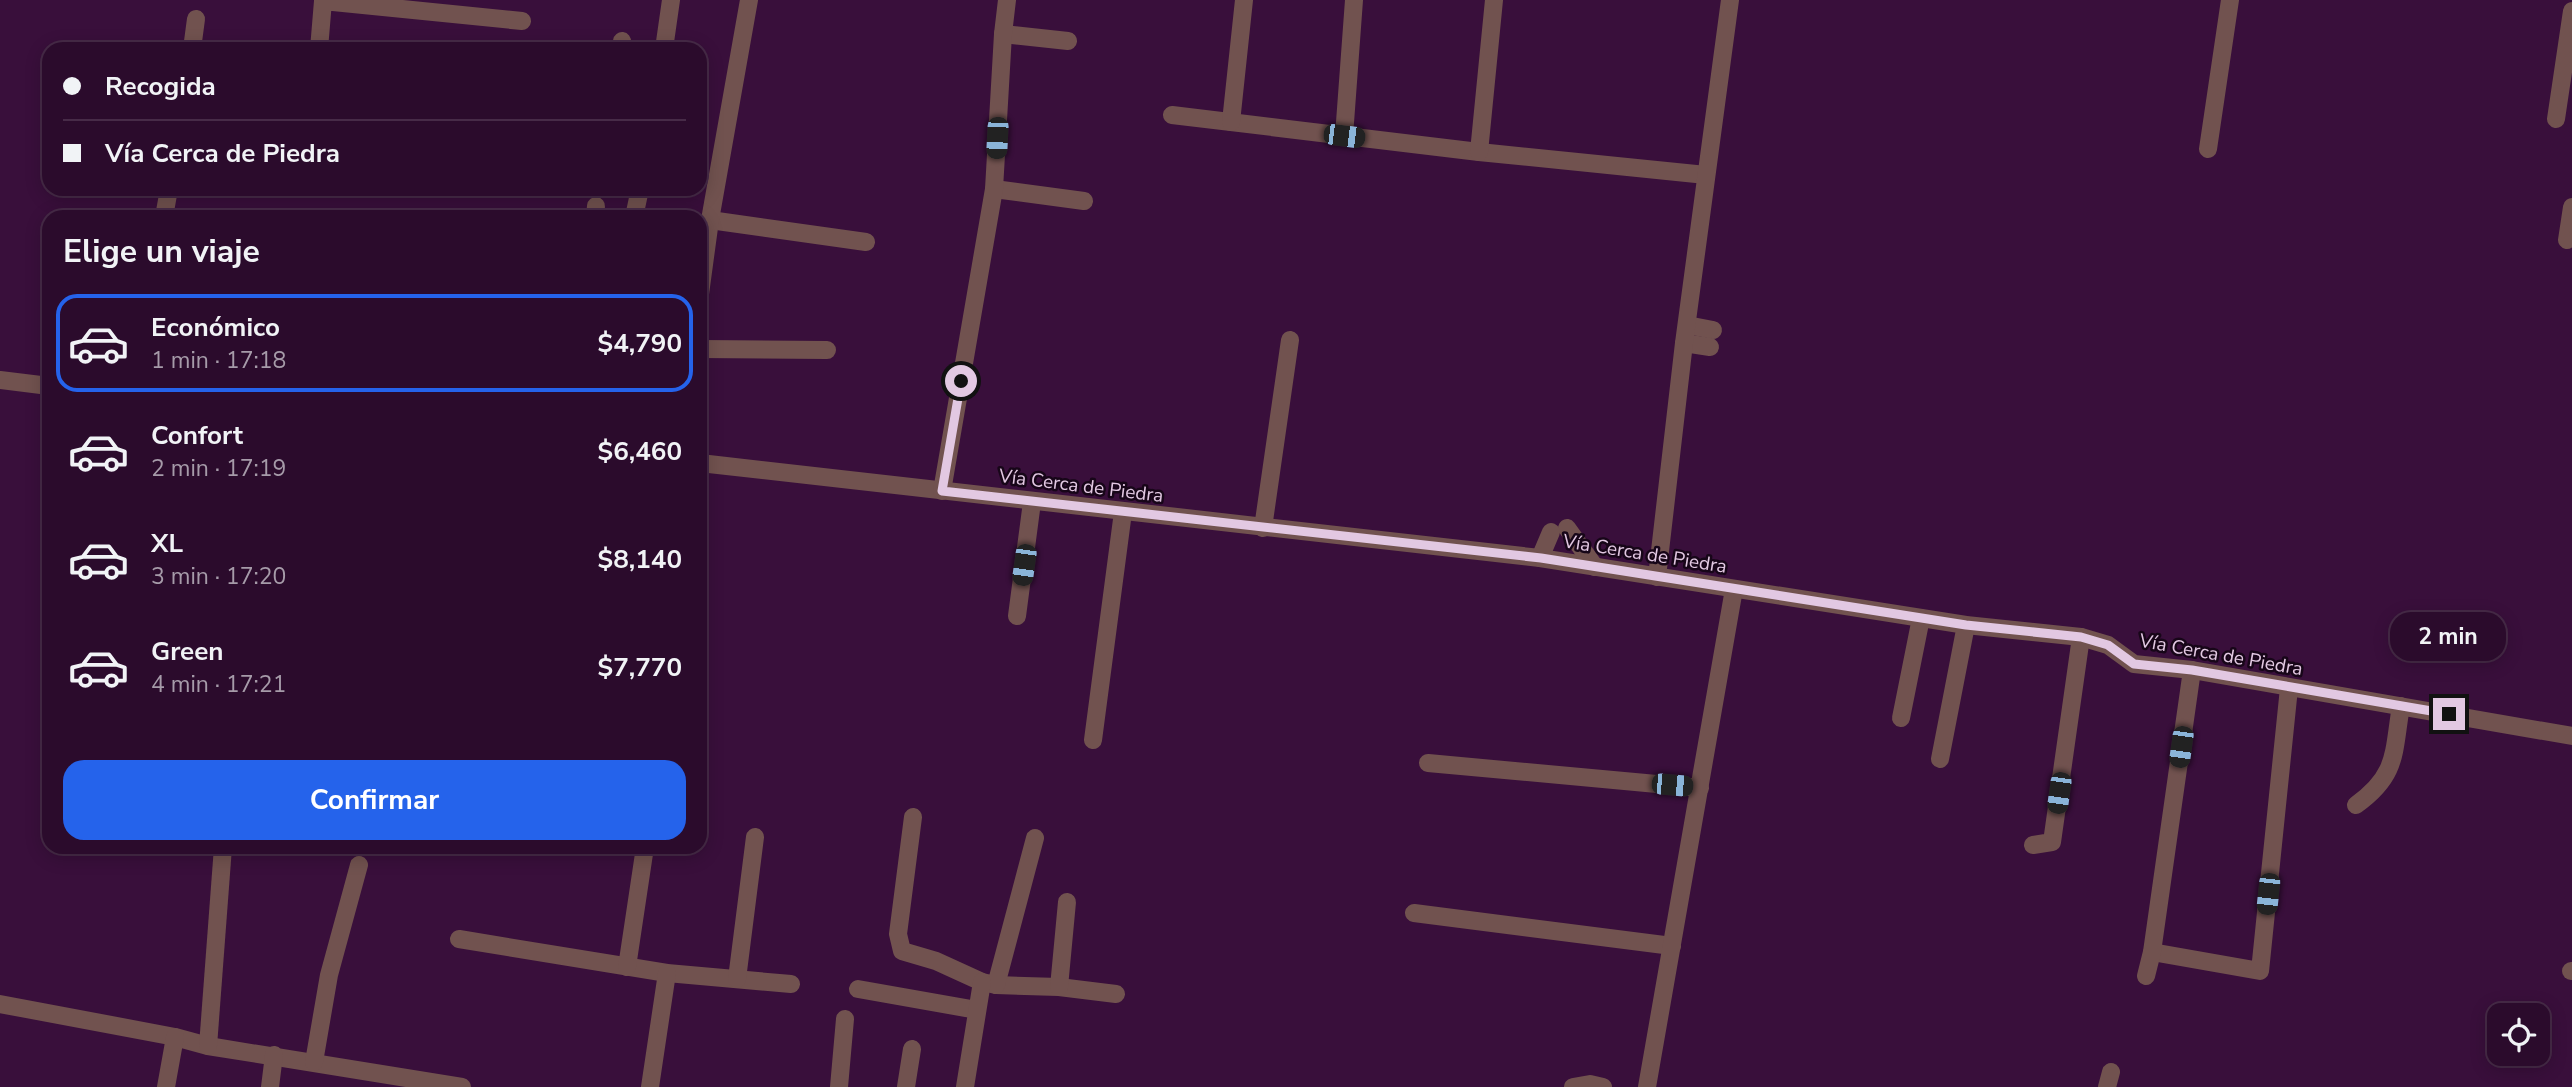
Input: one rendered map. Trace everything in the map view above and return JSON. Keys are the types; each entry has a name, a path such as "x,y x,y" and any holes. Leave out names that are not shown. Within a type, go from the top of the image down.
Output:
{"street":[{"path":"665,42 671,0"},
{"path":"707,242 749,0"},
{"path":"942,491 994,189 1007,0"},
{"path":"1231,122 1244,0"},
{"path":"1344,136 1354,0"},
{"path":"1479,152 1494,0"},
{"path":"1657,577 1685,334 1730,0"},
{"path":"2208,149 2230,0"},
{"path":"320,42 323,1 522,21"},
{"path":"2556,119 2572,10"},
{"path":"193,42 196,19"},
{"path":"1003,34 1068,41"},
{"path":"1172,115 1479,152 1706,175"},
{"path":"994,189 1084,201"},
{"path":"2567,240 2572,207"},
{"path":"710,220 866,242"},
{"path":"1685,334 1712,339"},
{"path":"1263,528 1290,340"},
{"path":"707,349 827,350"},
{"path":"0,380 42,385"},
{"name":"Vía Cerca de Piedra","path":"707,464 1541,558 1966,625 2081,637 2108,645 2134,664 2192,670 2572,736"},
{"path":"1017,617 1032,502"},
{"path":"1093,740 1123,512"},
{"path":"1541,558 1559,530 1595,567"},
{"path":"1647,1087 1734,589"},
{"path":"1901,718 1921,618"},
{"path":"1940,759 1966,625"},
{"path":"2034,845 2052,842 2081,637"},
{"path":"2146,976 2192,670"},
{"path":"2151,953 2260,971 2289,688"},
{"path":"2356,805 2376,790 2389,772 2401,706"},
{"path":"1428,763 1700,788"},
{"path":"913,817 898,934 902,951 936,961 989,983 1116,994"},
{"path":"737,979 755,837"},
{"path":"965,1087 977,1010 989,983 1035,838"},
{"path":"208,1046 222,854"},
{"path":"627,967 644,854"},
{"path":"314,1062 330,975 359,864"},
{"path":"1059,987 1067,902"},
{"path":"1414,913 1672,946"},
{"path":"459,939 667,973 791,984"},
{"path":"650,1087 667,973"},
{"path":"858,989 977,1010"},
{"path":"0,1004 175,1037 208,1046 314,1062 410,1083 462,1087"},
{"path":"839,1087 845,1019"},
{"path":"166,1087 175,1037"},
{"path":"906,1087 912,1049"},
{"path":"270,1087 274,1055"},
{"path":"1573,1087 1590,1084 1603,1087"}],"route":[{"path":"961,381 942,491 1541,558 1966,625 2081,637 2108,645 2134,664 2192,670 2449,714"}]}
